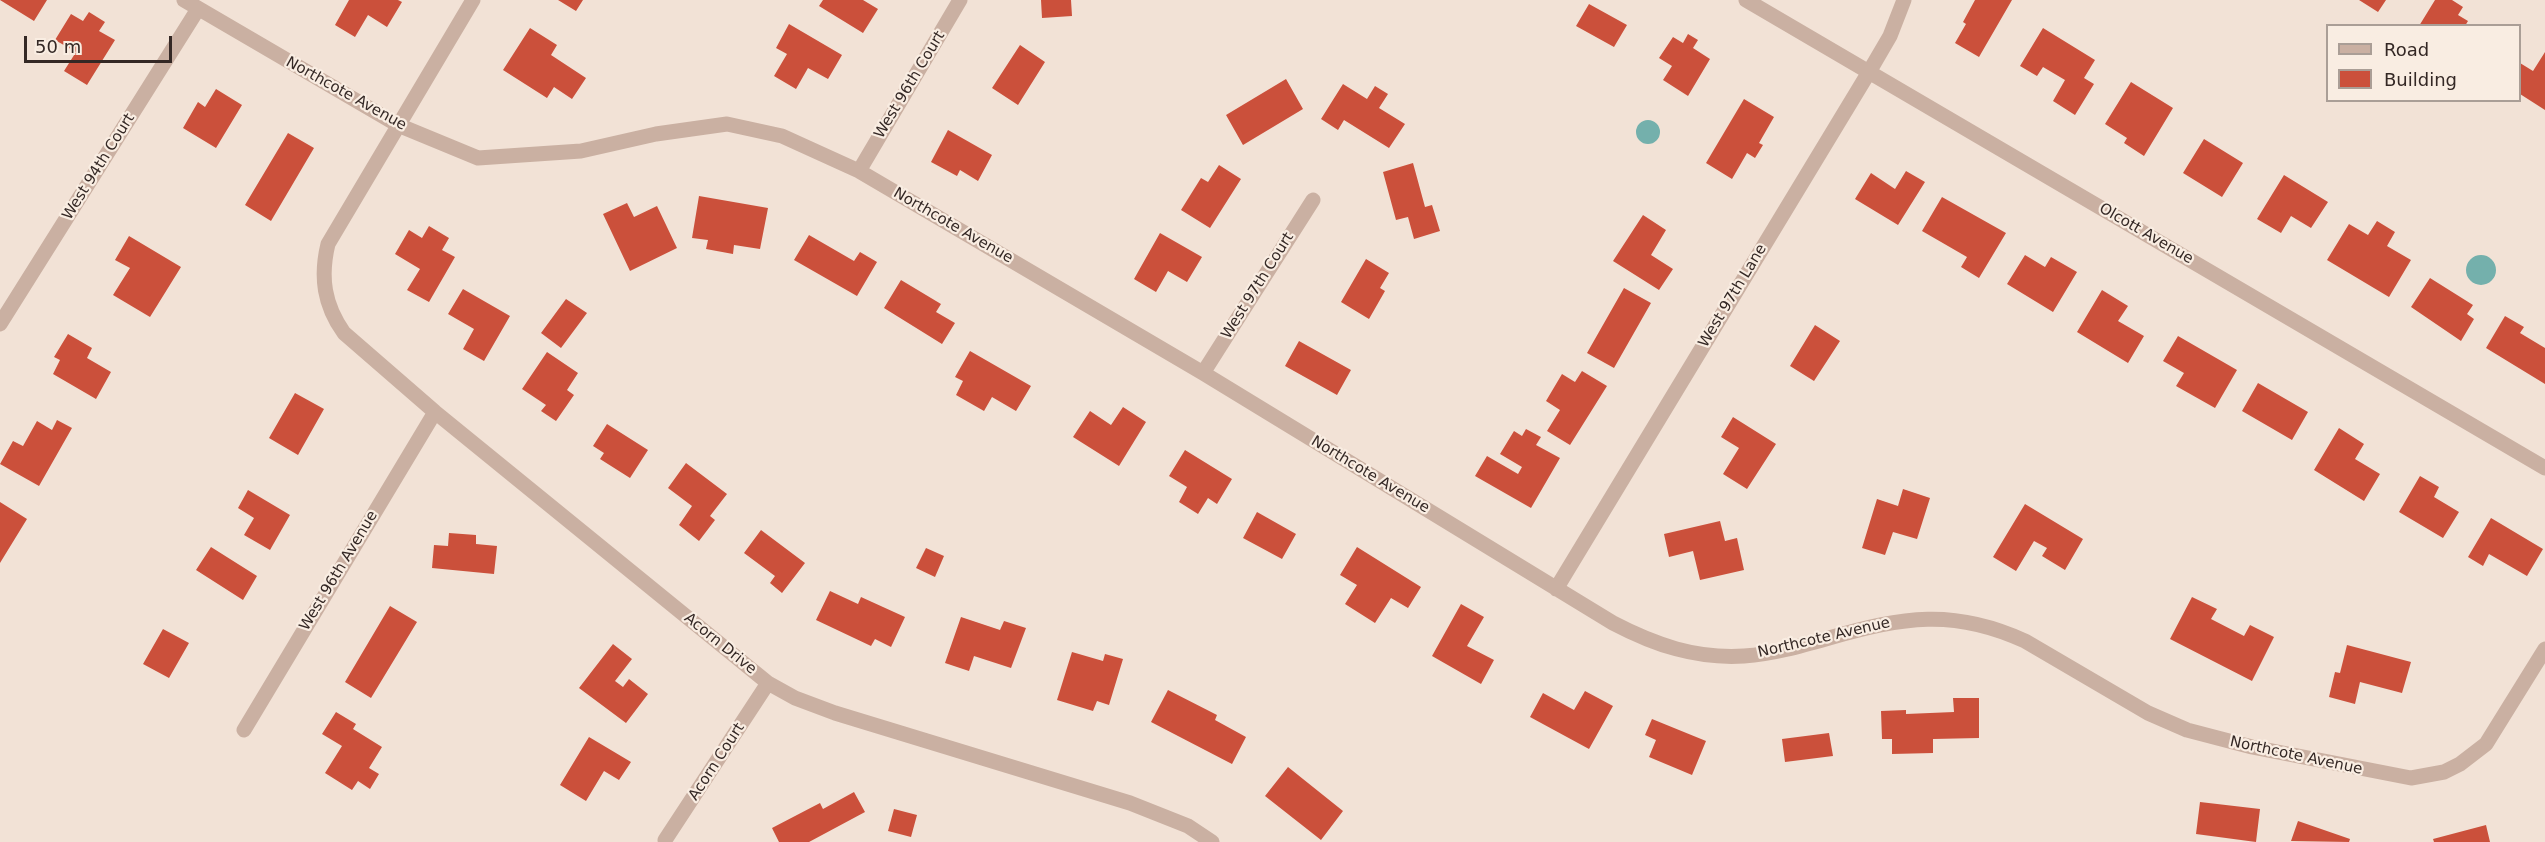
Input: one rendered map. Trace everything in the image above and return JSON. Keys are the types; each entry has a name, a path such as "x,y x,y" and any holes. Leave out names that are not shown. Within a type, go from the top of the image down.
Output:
{"street":[{"name":"Northcote Avenue","path":"184,0 398,125 478,158 581,151 656,134 727,124 782,135 859,171 1203,373 1613,623 1652,642 1679,651 1708,656 1761,654 1904,620 1945,619 1986,626 2025,640 2139,708 2187,730 2252,747 2411,778 2444,772 2460,764 2486,744 2497,730 2545,649"},
{"path":"398,125 473,0"},
{"name":"West 96th Court","path":"859,171 960,0"},
{"name":"Olcott Avenue","path":"1746,0 2545,468"},
{"name":"West 97th Lane","path":"1556,589 1869,72 1894,27 1904,0"},
{"name":"West 94th Court","path":"0,324 198,9"},
{"name":"Acorn Drive","path":"398,125 328,244 323,278 325,292 335,320 344,333 435,411 768,683 795,698 835,712 1130,803 1188,826 1212,842"},
{"name":"West 97th Court","path":"1203,373 1313,200"},
{"name":"West 96th Avenue","path":"244,730 435,411"},
{"name":"Acorn Court","path":"665,840 768,683"}],"water":[{"path":"1648,120 1653,121 1659,127 1659,137 1653,143 1648,144 1643,143 1637,137 1636,132 1637,127 1643,121"},
{"path":"2481,255 2487,256 2495,264 2495,276 2487,284 2481,285 2475,284 2467,276 2466,270 2467,264 2475,256"}],"building":[{"path":"0,0 47,0 34,21"},
{"path":"349,0 398,0 402,2 387,27 368,15 355,37 335,25"},
{"path":"558,0 583,0 576,11"},
{"path":"823,0 863,0 878,9 863,33 819,6"},
{"path":"1041,0 1071,0 1072,16 1042,18"},
{"path":"1975,0 2012,0 1979,57 1955,43 1966,24 1963,22"},
{"path":"2359,0 2386,0 2378,12"},
{"path":"2435,0 2452,0 2463,7 2458,15 2468,21 2466,24 2420,24"},
{"path":"1589,4 1627,25 1614,47 1576,26"},
{"path":"89,12 105,22 99,31 115,40 87,85 64,71 76,52 55,40 71,14 83,21"},
{"path":"789,24 842,55 828,79 808,68 796,89 774,76 787,54 776,48"},
{"path":"530,28 557,45 551,55 586,78 572,99 554,87 547,98 503,70"},
{"path":"2043,28 2095,60 2084,78 2094,84 2075,115 2053,101 2065,80 2043,67 2037,76 2020,66"},
{"path":"1688,34 1698,40 1693,48 1710,59 1688,96 1663,80 1672,66 1659,58 1673,37 1683,43"},
{"path":"1020,45 1045,62 1018,105 992,88"},
{"path":"2545,52 2545,110 2521,95 2521,64 2533,71"},
{"path":"1286,79 1303,109 1243,145 1226,115"},
{"path":"2131,82 2173,108 2144,156 2124,143 2127,138 2105,124"},
{"path":"1343,84 1367,99 1375,86 1388,94 1379,108 1405,124 1389,148 1344,120 1338,130 1321,119"},
{"path":"216,89 242,105 216,148 183,128 198,102 205,107"},
{"path":"1744,99 1774,117 1759,143 1763,145 1755,158 1747,153 1732,179 1706,163"},
{"path":"948,130 992,155 978,181 960,170 957,176 931,162"},
{"path":"288,133 314,148 271,221 245,205"},
{"path":"2204,139 2243,163 2222,197 2183,173"},
{"path":"1413,163 1425,207 1432,205 1440,231 1414,239 1408,217 1396,220 1383,172"},
{"path":"1219,165 1241,179 1210,228 1181,210 1201,178 1208,182"},
{"path":"1906,171 1925,182 1898,225 1855,199 1871,173 1895,189"},
{"path":"2284,175 2328,202 2311,228 2291,216 2281,233 2257,219"},
{"path":"699,196 768,208 760,249 734,245 733,254 706,249 708,240 692,238"},
{"path":"1942,197 2006,233 1979,278 1961,267 1967,257 1922,231"},
{"path":"627,203 634,217 657,206 677,248 630,271 603,214"},
{"path":"1643,215 1666,230 1651,255 1673,269 1659,290 1613,261"},
{"path":"2377,221 2395,232 2387,246 2411,260 2389,297 2327,260 2349,224 2368,235"},
{"path":"429,226 449,238 442,250 455,257 429,302 407,290 420,269 395,254 409,230 422,238"},
{"path":"1160,233 1202,257 1187,282 1168,271 1156,292 1134,279"},
{"path":"809,235 854,261 860,252 877,262 857,296 794,260"},
{"path":"129,236 181,267 150,317 113,295 130,268 115,260"},
{"path":"2025,255 2045,267 2051,257 2077,272 2053,312 2007,284"},
{"path":"1366,259 1389,273 1380,288 1385,291 1369,319 1341,302"},
{"path":"2430,278 2473,305 2467,314 2474,319 2461,341 2411,307"},
{"path":"901,280 941,304 936,312 955,323 942,344 884,308"},
{"path":"1624,288 1651,303 1614,368 1587,353"},
{"path":"463,289 510,316 484,361 463,349 474,329 448,314"},
{"path":"2102,290 2128,306 2118,321 2144,336 2128,363 2077,332"},
{"path":"566,299 587,313 561,348 541,333"},
{"path":"2505,316 2524,327 2520,333 2545,348 2545,384 2486,348"},
{"path":"1815,325 1840,341 1814,381 1790,366"},
{"path":"68,334 92,348 87,358 111,372 96,399 53,374 60,360 54,357"},
{"path":"2178,336 2237,370 2215,408 2176,386 2184,373 2163,361"},
{"path":"1299,341 1351,370 1337,395 1285,366"},
{"path":"970,351 1031,386 1016,411 992,397 984,411 956,395 963,381 955,377"},
{"path":"547,352 578,373 567,390 574,395 556,421 541,411 546,405 522,389"},
{"path":"1582,371 1607,386 1570,445 1547,431 1560,410 1546,401 1562,374 1575,382"},
{"path":"2258,383 2308,412 2292,440 2242,411"},
{"path":"295,393 324,409 298,455 269,438"},
{"path":"1123,407 1146,422 1119,466 1073,437 1090,411 1111,425"},
{"path":"1733,417 1776,444 1747,489 1723,474 1739,448 1721,437"},
{"path":"57,420 72,428 39,486 0,464 13,441 23,446 37,421 52,430"},
{"path":"607,424 648,450 630,478 600,459 604,453 593,446"},
{"path":"2339,428 2364,444 2355,459 2380,474 2364,501 2314,470"},
{"path":"1526,429 1541,437 1536,445 1560,458 1531,508 1475,476 1487,456 1518,474 1522,467 1500,454 1514,431 1522,436"},
{"path":"1185,450 1232,479 1217,504 1208,498 1198,514 1179,502 1187,487 1169,476"},
{"path":"686,463 727,494 710,516 715,520 699,541 679,525 692,506 668,488"},
{"path":"2420,476 2439,487 2434,497 2459,512 2443,538 2399,512"},
{"path":"1903,489 1930,498 1917,539 1893,532 1885,555 1862,548 1877,499 1898,506"},
{"path":"248,490 290,515 270,550 244,535 254,518 238,508"},
{"path":"0,502 27,519 0,563"},
{"path":"2025,504 2083,539 2065,570 2042,556 2047,548 2034,541 2016,571 1993,557"},
{"path":"1257,512 1296,534 1282,559 1243,538"},
{"path":"2491,518 2543,549 2527,576 2489,554 2483,566 2468,557"},
{"path":"1720,521 1725,541 1737,538 1744,570 1700,580 1693,551 1669,557 1664,534"},
{"path":"761,530 805,563 782,593 770,583 775,576 744,553"},
{"path":"449,533 476,535 476,544 497,546 494,574 432,568 434,545 448,546"},
{"path":"211,547 257,576 243,600 196,570"},
{"path":"1357,547 1421,587 1408,608 1391,598 1375,623 1345,604 1357,585 1340,575"},
{"path":"926,548 944,556 935,577 916,568"},
{"path":"830,591 858,604 861,597 905,617 891,647 875,639 871,646 816,620"},
{"path":"2192,597 2217,609 2211,619 2244,636 2250,625 2274,637 2252,681 2170,639"},
{"path":"1461,604 1484,617 1467,646 1494,660 1481,684 1432,656"},
{"path":"390,606 417,622 371,698 345,682"},
{"path":"961,617 1000,630 1004,621 1026,628 1011,668 974,656 969,671 945,663"},
{"path":"163,629 189,643 169,678 143,664"},
{"path":"613,644 632,659 615,681 623,687 629,679 648,694 626,723 579,688"},
{"path":"2347,645 2411,662 2402,693 2360,682 2355,704 2329,697 2335,672 2340,673"},
{"path":"1072,652 1103,661 1105,654 1123,659 1109,705 1097,701 1093,711 1057,700"},
{"path":"1168,690 1217,715 1215,720 1246,737 1232,764 1151,722"},
{"path":"1585,691 1613,706 1589,749 1530,717 1543,693 1574,710"},
{"path":"1953,698 1979,698 1979,738 1933,739 1933,753 1892,754 1892,739 1882,739 1881,711 1906,710 1906,714 1954,712"},
{"path":"336,712 356,724 353,729 382,747 369,768 379,774 370,789 358,781 352,790 325,773 342,746 322,734"},
{"path":"1652,719 1706,741 1692,775 1649,757 1656,740 1645,735"},
{"path":"1829,733 1833,756 1785,762 1782,739"},
{"path":"589,737 631,762 619,780 604,771 586,801 560,785"},
{"path":"1288,767 1343,811 1321,840 1265,796"},
{"path":"854,792 865,812 809,842 779,842 772,828 820,803 823,809"},
{"path":"2200,802 2260,809 2256,842 2196,834"},
{"path":"894,809 917,815 911,837 888,831"},
{"path":"2298,821 2350,839 2349,842 2291,841"},
{"path":"2486,825 2490,842 2434,842 2433,839"}]}
